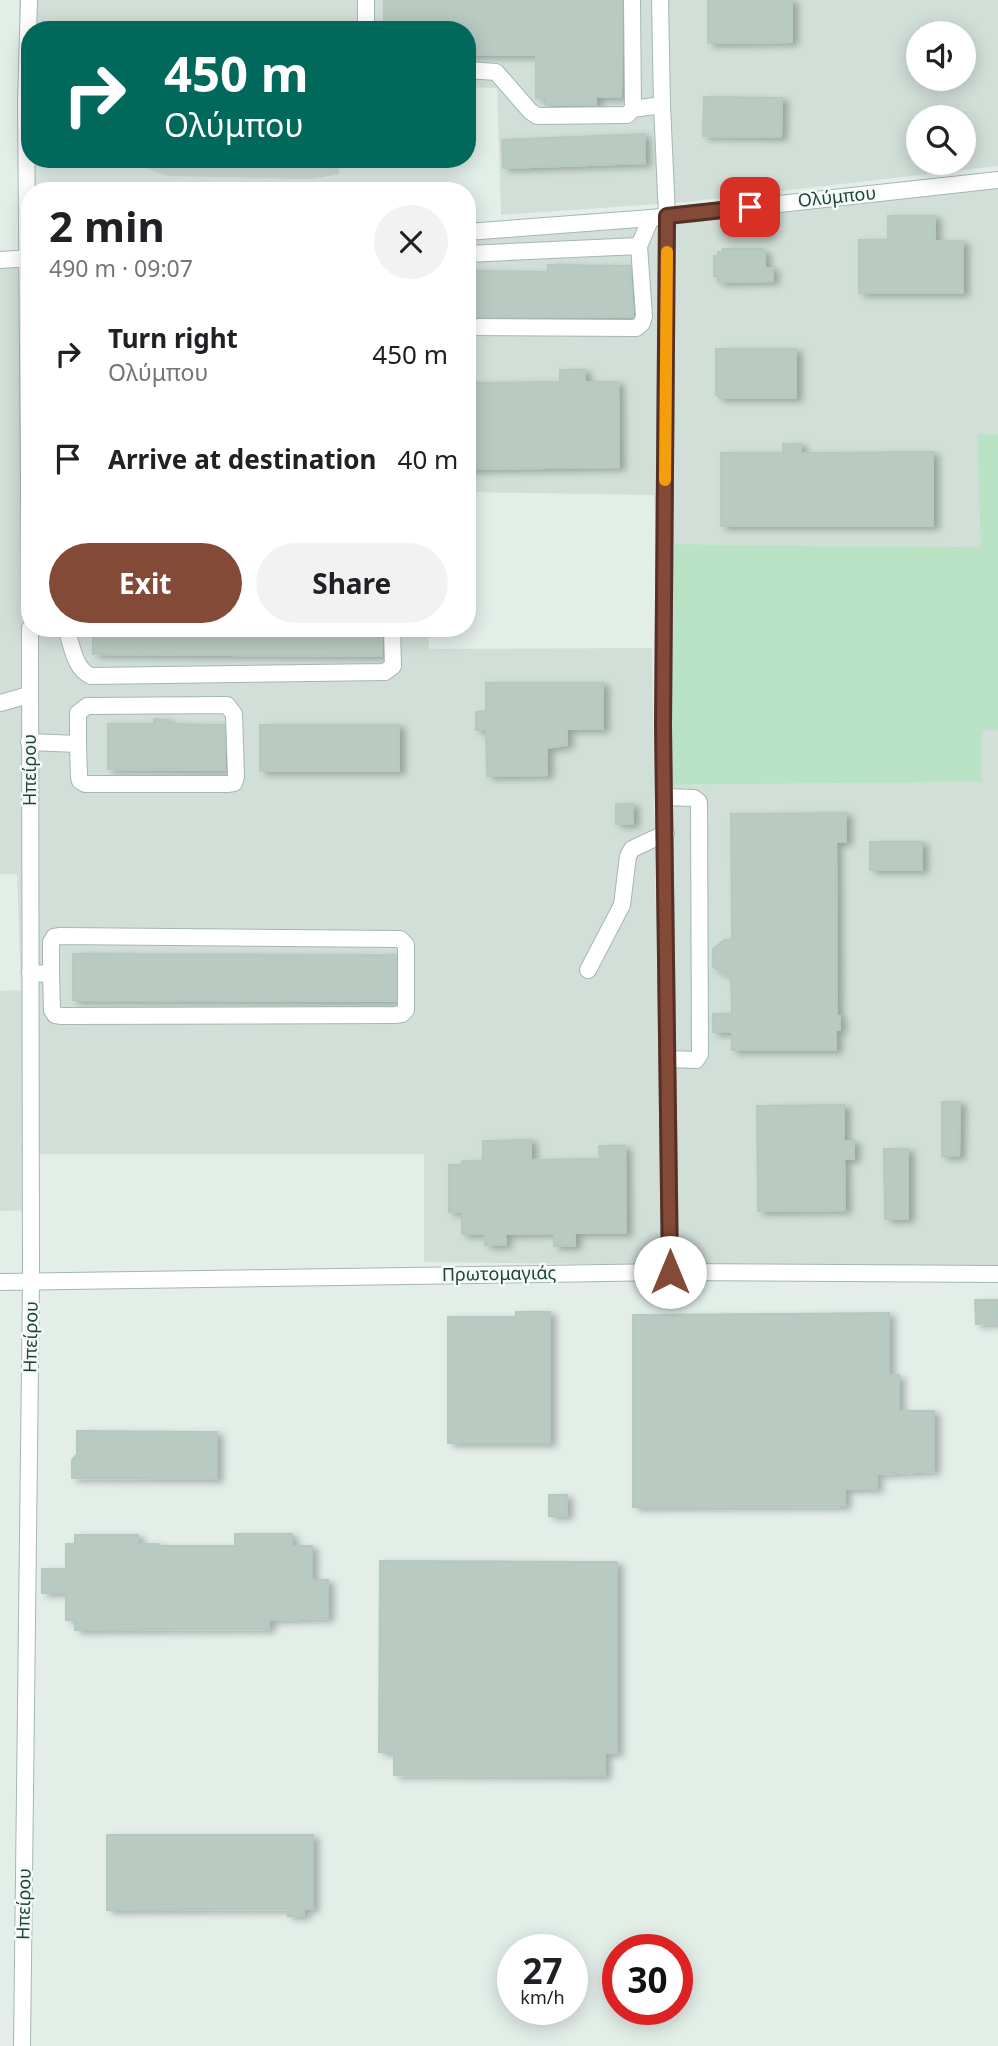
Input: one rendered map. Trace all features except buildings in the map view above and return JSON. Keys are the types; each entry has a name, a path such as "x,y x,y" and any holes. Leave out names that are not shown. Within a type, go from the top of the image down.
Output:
{"street":[{"path":"29,0 29,21"},
{"path":"366,0 366,21"},
{"path":"632,0 634,109"},
{"path":"660,0 663,726 670,1272"},
{"path":"476,71 496,72 537,116 627,115 634,109 662,105"},
{"name":"Ολύμπου","path":"476,231 659,217 998,180"},
{"path":"476,327 636,328 642,323 644,316 639,246 659,217"},
{"path":"476,254 639,246"},
{"path":"0,260 21,258"},
{"name":"Ηπείρου","path":"22,2046 31,1282 30,637"},
{"path":"69,637 78,666 91,676 385,672 393,666 392,637"},
{"path":"0,703 29,695"},
{"path":"227,705 234,714 236,778 234,783 227,784 85,784 79,777 78,744 78,713 87,706 227,705"},
{"path":"29,742 78,744"},
{"path":"666,797 694,798 699,802 700,1054 696,1060 668,1059"},
{"path":"588,970 622,905 628,856 632,849 666,833"},
{"path":"60,936 400,939 406,945 405,1010 402,1014 395,1015 62,1016 52,1010 51,974 51,942 54,937 60,936"},
{"path":"30,973 51,974"},
{"name":"Πρωτομαγιάς","path":"0,1282 670,1272 998,1274"}],"shaded area":[{"path":"19,0 998,0 998,166 976,169 976,105 906,105 906,175 920,175 686,202 501,215 497,88 476,87 476,21 21,21 19,120"},
{"path":"146,168 339,168 339,174 312,179 168,176"},
{"path":"998,182 998,434 977,434 982,547 656,544 654,495 476,492 476,240"},
{"path":"21,267 21,637 428,637 429,649 652,648 661,1265 424,1262 424,1154 38,1154 38,1210 0,1211 0,991 21,990 17,874 0,874 0,268"},
{"path":"982,729 998,730 998,1266 684,1267 676,1257 670,785 981,782"}],"green space":[{"path":"977,434 998,434 998,730 982,730 982,782 670,785 671,544 981,547"}],"slow traffic":[{"path":"665,480 667,252"}],"route":[{"path":"670,1272 663,726 667,216 750,207"}]}
